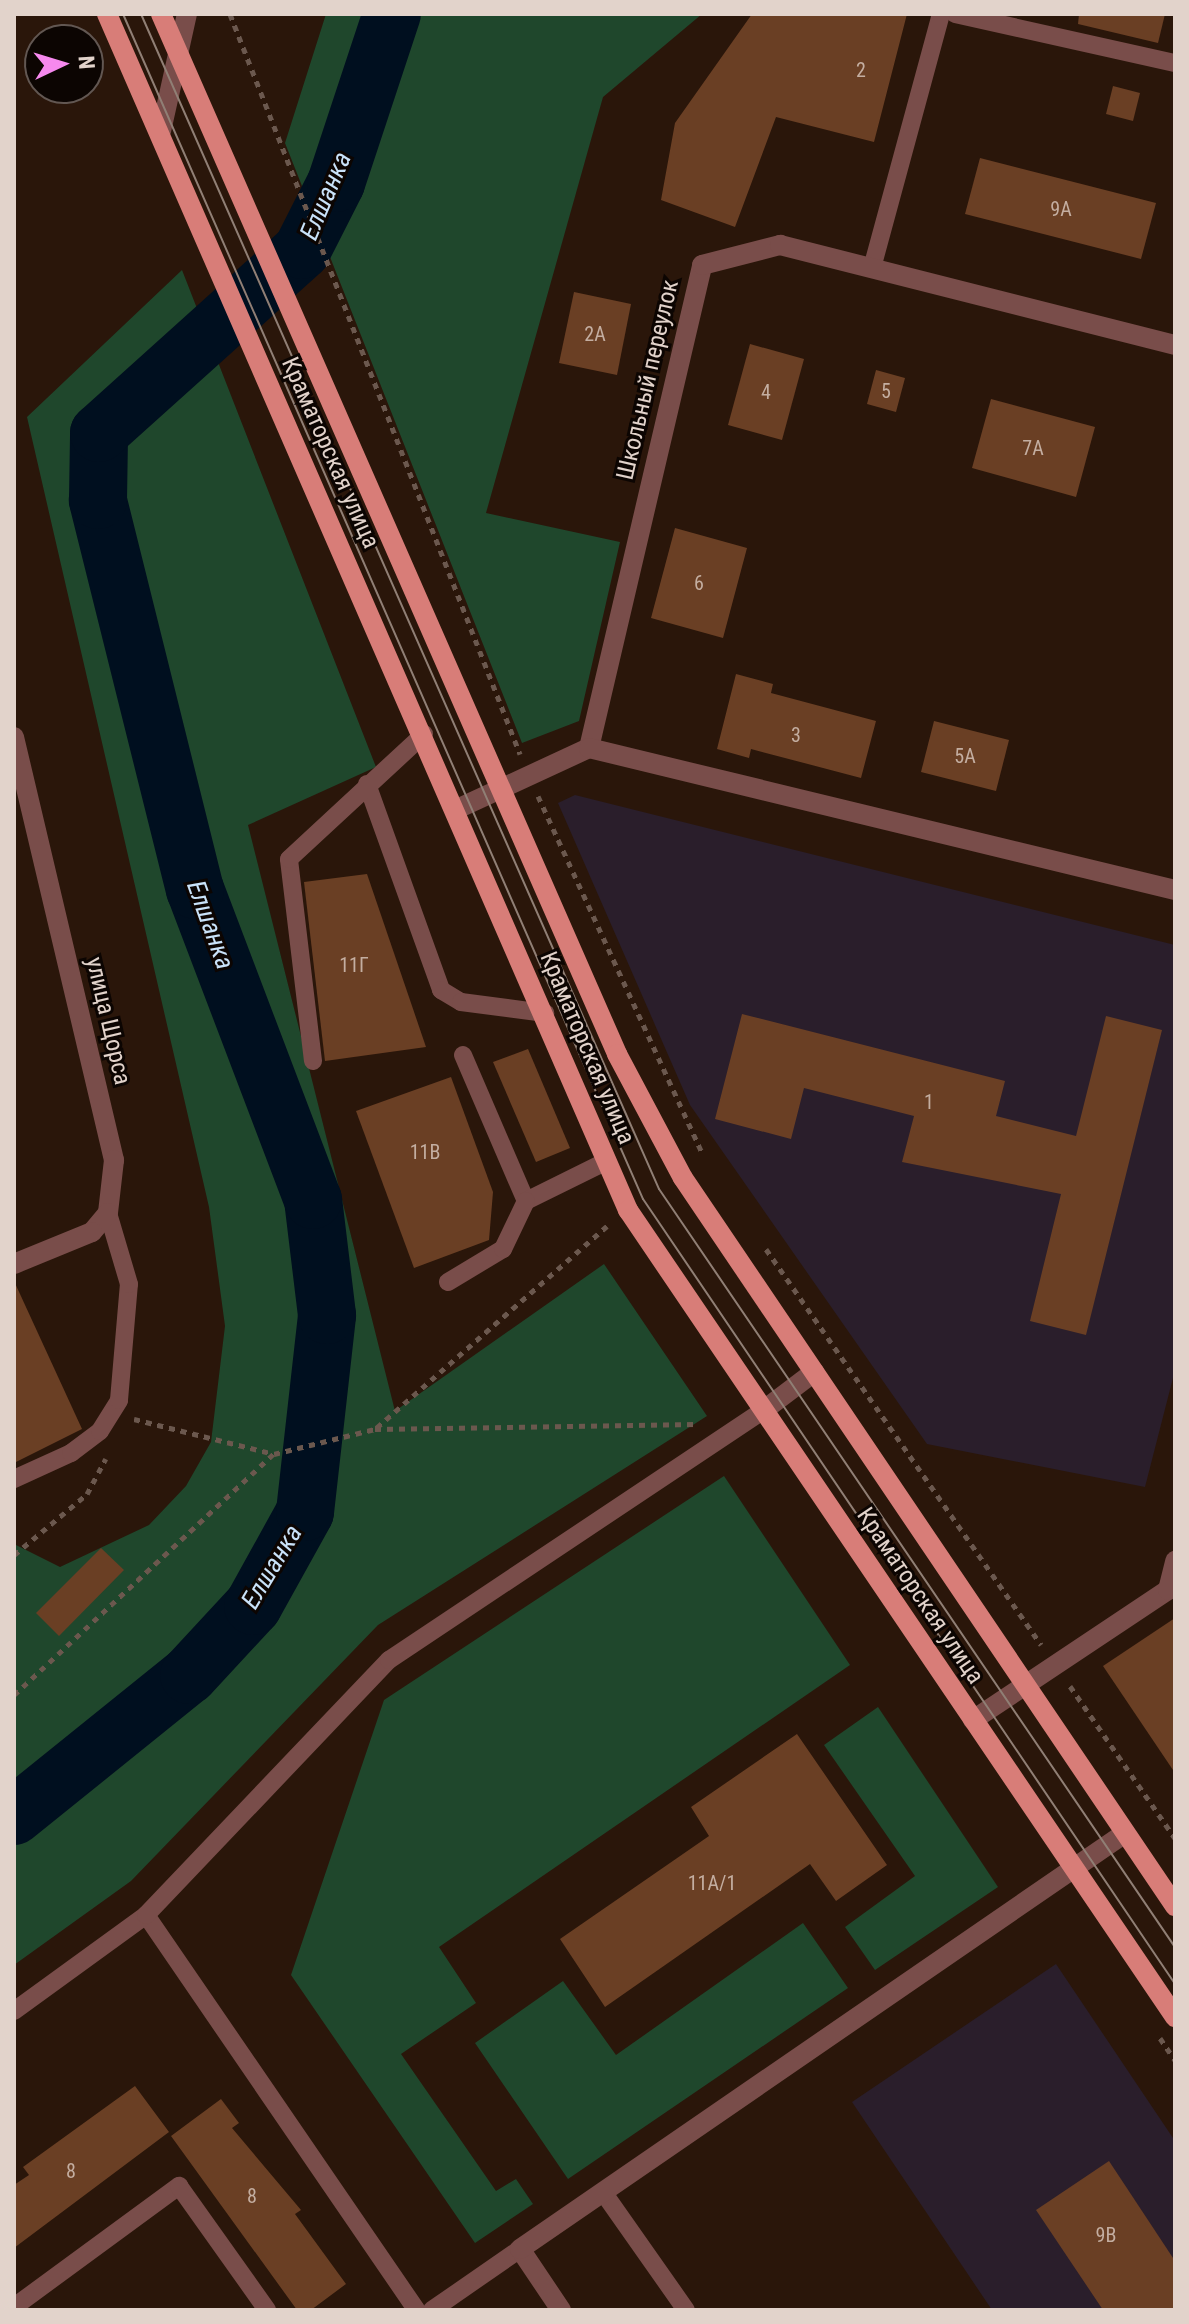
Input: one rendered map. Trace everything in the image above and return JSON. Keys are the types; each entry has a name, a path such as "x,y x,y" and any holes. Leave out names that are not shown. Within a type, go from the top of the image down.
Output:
{"main road":[{"name":"Краматорская улица","path":"107,14 457,809 628,1210 1175,2017"},
{"name":"Краматорская улица","path":"161,14 617,1054 683,1178 1175,1906"}],"street":[{"path":"161,131 187,14"},
{"name":"Школьный переулок","path":"589,748 702,265 780,245 1175,345"},
{"name":"улица Щорса","path":"14,737 114,1160 108,1213"},
{"path":"457,809 589,748 1175,890"},
{"path":"14,1264 92,1232 108,1213"},
{"path":"764,1410 814,1372"},
{"path":"973,1720 1172,1591 1175,1561"},
{"path":"561,2310 520,2249 1125,1833"}],"lane":[{"path":"872,268 941,14"},
{"path":"955,14 1175,63"},
{"path":"313,1061 289,859 424,734"},
{"path":"367,784 441,990 461,1002 545,1013"},
{"path":"463,1055 526,1201"},
{"path":"448,1282 503,1249 526,1201 607,1161"},
{"path":"14,1479 71,1453 100,1431 119,1400 129,1284 108,1213"},
{"path":"14,2011 146,1915 389,1660 764,1410"},
{"path":"146,1915 416,2310"},
{"path":"14,2307 179,2186 267,2310"},
{"path":"603,2192 686,2310"},
{"path":"432,2310 520,2249"}],"path":[{"path":"230,14 529,776 707,1165"},
{"path":"375,1429 605,1223"},
{"path":"761,1242 1175,1838"},
{"path":"14,1555 87,1494 106,1461 111,1413 274,1454 375,1429 745,1423"},
{"path":"14,1695 274,1454"}],"shaded area":[{"path":"575,795 1175,945 1175,1370 1145,1487 927,1444 690,1105 558,803"},
{"path":"1056,1964 1175,2141 1175,2310 992,2310 852,2102"}],"green space":[{"path":"326,14 702,14 603,97 486,513 620,542 579,721 522,743 285,143"},
{"path":"182,270 376,767 248,825 395,1411 604,1264 707,1416 378,1625 131,1881 14,1965 14,1544 60,1567 149,1525 186,1486 211,1442 225,1326 209,1207 27,417"},
{"path":"724,1476 850,1665 439,1947 476,2003 401,2054 496,2191 516,2179 533,2204 475,2243 291,1975 384,1700"},
{"path":"878,1707 998,1887 875,1970 845,1927 915,1876 824,1745"},
{"path":"803,1923 848,1988 568,2179 475,2043 563,1981 616,2055"}],"building":[{"path":"752,14 907,14 874,142 776,117 735,227 661,200 675,123"},
{"path":"1079,14 1165,14 1158,43 1078,24"},
{"path":"1113,86 1140,93 1133,121 1106,114"},
{"path":"980,158 1156,203 1141,259 965,214"},
{"path":"574,292 631,304 617,375 559,363"},
{"path":"750,344 804,359 782,440 728,425"},
{"path":"876,370 905,378 896,412 867,404"},
{"path":"991,399 1095,427 1076,497 972,468"},
{"path":"675,528 747,548 723,638 651,618"},
{"path":"736,674 773,684 771,693 876,721 861,778 751,749 749,758 717,749"},
{"path":"934,721 1009,740 996,791 921,772"},
{"path":"367,874 426,1047 325,1061 304,882"},
{"path":"742,1014 1005,1081 996,1116 1076,1136 1106,1016 1162,1030 1086,1335 1030,1321 1061,1194 902,1162 914,1116 804,1088 791,1139 715,1119"},
{"path":"528,1049 570,1148 536,1162 493,1062"},
{"path":"451,1077 493,1192 489,1240 414,1268 356,1111"},
{"path":"14,1281 82,1429 14,1463"},
{"path":"101,1548 124,1570 59,1636 36,1613"},
{"path":"1175,1618 1175,1773 1103,1666"},
{"path":"797,1734 887,1865 836,1901 810,1864 605,2007 560,1939 709,1836 691,1807"},
{"path":"135,2086 169,2132 14,2248 14,2185 29,2175 23,2167"},
{"path":"221,2099 239,2123 232,2128 301,2210 295,2214 346,2284 311,2310 297,2310 171,2136"},
{"path":"1109,2161 1175,2261 1175,2310 1103,2310 1036,2210"}],"waterway":[{"name":"Елшанка","path":"14,1816 189,1675 253,1606 305,1512 327,1315 313,1200 195,890 98,500 99,433 302,250 336,183 392,14"}],"tram line":[{"path":"123,14 643,1199 1175,1984"},
{"path":"141,14 659,1189 1175,1947"}]}
